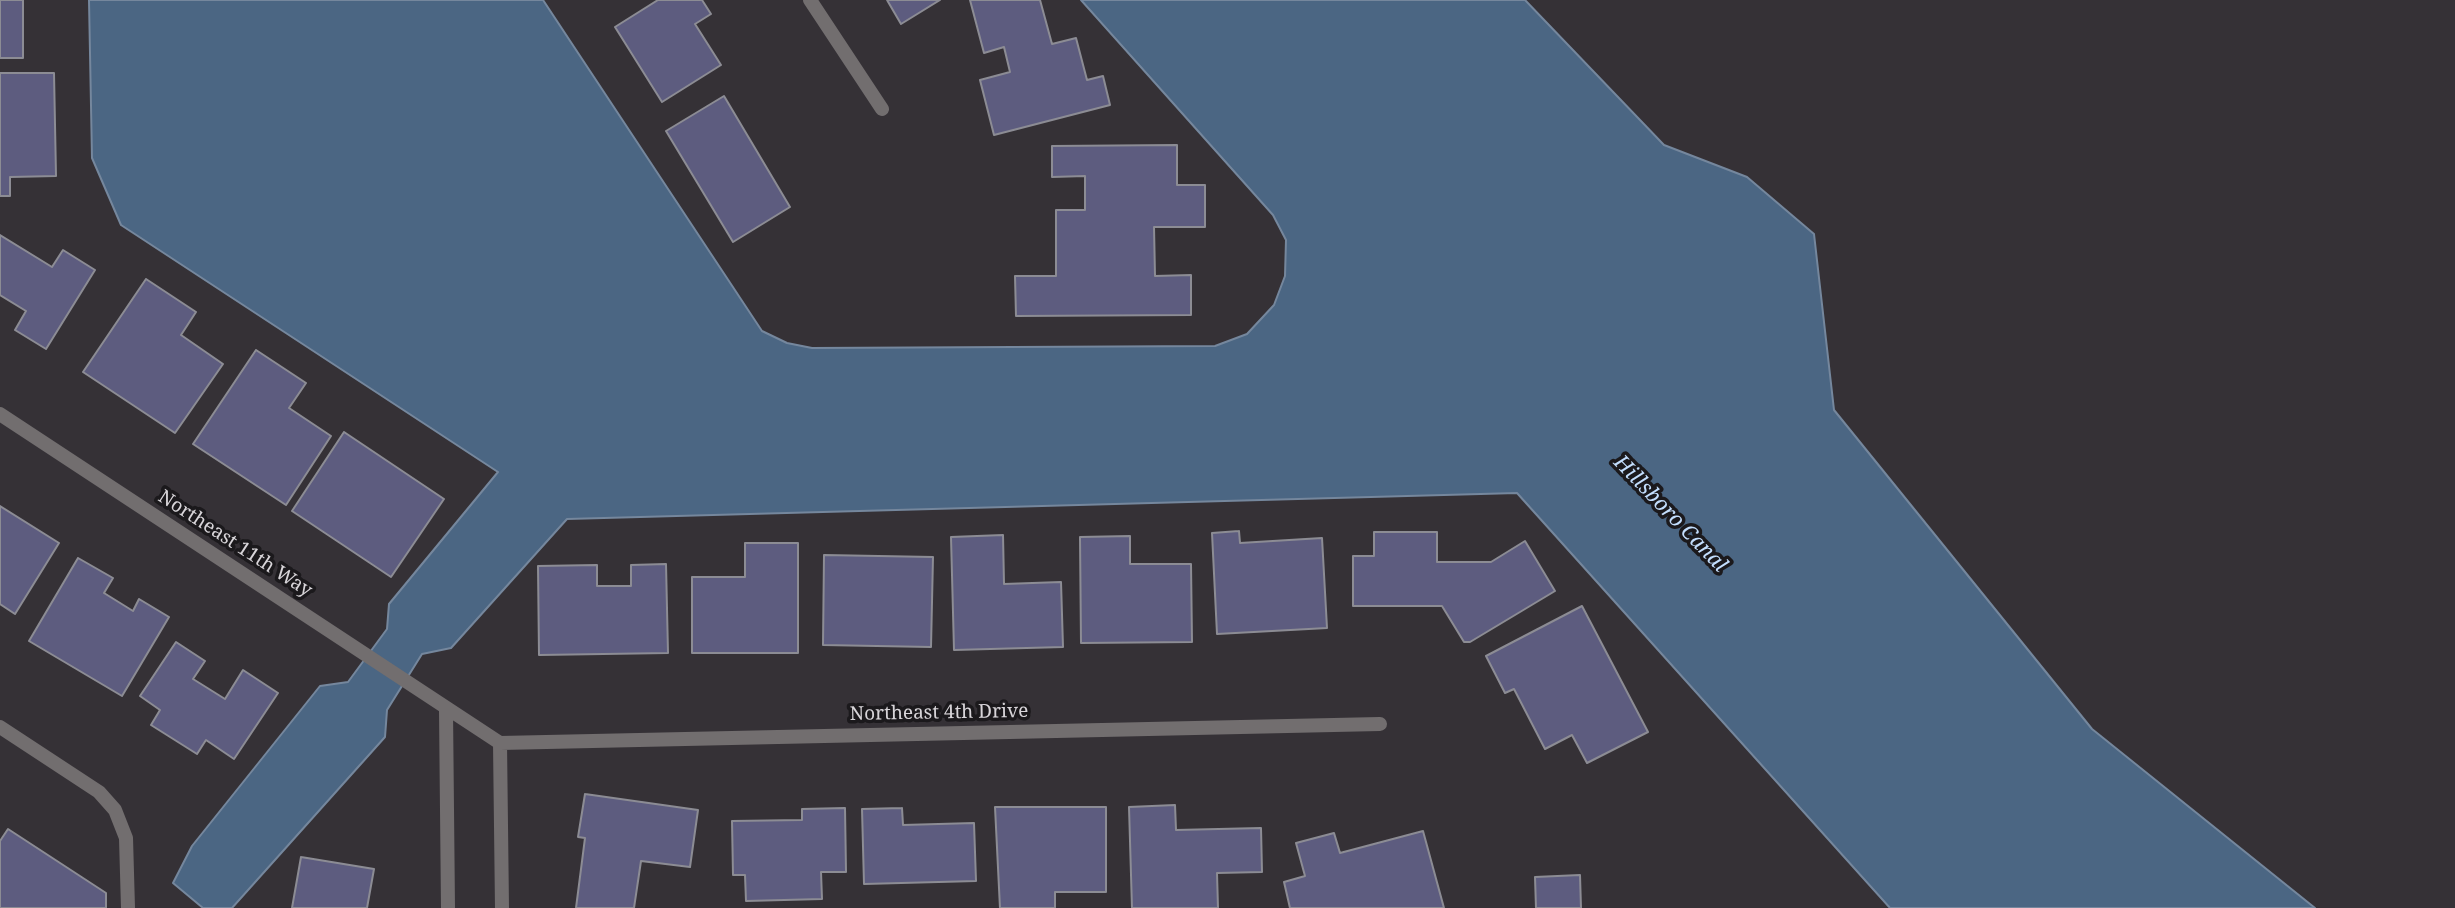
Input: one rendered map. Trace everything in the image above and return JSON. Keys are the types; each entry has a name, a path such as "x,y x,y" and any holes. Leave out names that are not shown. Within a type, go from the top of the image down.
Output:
{"street":[{"path":"810,0 883,109"},
{"name":"Northeast 11th Way","path":"0,414 356,646 446,710 499,743"},
{"path":"446,710 448,908"},
{"name":"Northeast 4th Drive","path":"499,743 1380,724"},
{"path":"0,727 99,792 116,810 126,838 128,908"},
{"path":"499,743 502,908"}],"water":[{"name":"Hillsboro Canal","path":"89,0 543,0 762,331 787,343 812,348 1215,346 1247,334 1274,305 1285,276 1286,240 1273,215 1081,0 1525,0 1664,145 1747,177 1814,234 1834,410 2092,729 2315,908 1890,908 1517,493 567,519 451,648 422,654 387,710 385,737 232,908 203,908 173,883 192,846 320,686 348,682 387,629 389,604 498,472 121,225 92,158"}],"building":[{"path":"0,0 23,0 23,58 0,58"},
{"path":"658,0 702,0 711,14 695,24 721,65 662,102 615,27"},
{"path":"887,0 940,0 901,24"},
{"path":"970,0 1040,0 1052,44 1076,38 1087,80 1103,76 1110,105 994,135 980,80 1010,72 1004,47 984,53"},
{"path":"0,73 54,73 56,176 10,177 10,196 0,196"},
{"path":"724,96 790,207 733,242 666,131"},
{"path":"1177,145 1177,185 1205,185 1205,227 1154,227 1155,276 1191,275 1191,315 1016,316 1015,276 1056,276 1056,210 1085,210 1085,176 1052,177 1052,146"},
{"path":"0,235 52,267 63,250 95,270 46,349 15,330 26,311 0,295"},
{"path":"146,279 196,312 181,335 223,364 175,433 83,372"},
{"path":"256,350 306,383 289,408 331,436 286,505 193,444"},
{"path":"344,432 444,499 391,577 292,511"},
{"path":"0,506 59,543 15,614 0,604"},
{"path":"1239,531 1240,543 1322,538 1327,628 1217,634 1212,533"},
{"path":"1374,532 1437,532 1437,562 1491,562 1525,541 1555,591 1470,642 1464,642 1442,606 1353,606 1353,556 1374,556"},
{"path":"1003,535 1004,584 1061,582 1063,647 954,650 951,537"},
{"path":"1130,536 1130,564 1191,564 1192,642 1081,643 1080,537"},
{"path":"745,543 798,543 798,653 692,653 692,577 745,577"},
{"path":"824,555 933,557 931,647 823,645"},
{"path":"78,558 113,578 104,593 133,611 139,599 169,617 122,696 29,641"},
{"path":"666,564 668,653 539,655 538,566 597,565 597,586 631,586 631,565"},
{"path":"1582,606 1648,732 1587,763 1572,735 1545,749 1514,689 1505,693 1486,656"},
{"path":"176,642 205,661 193,679 225,699 243,670 278,693 234,759 206,740 197,754 151,725 160,710 140,696"},
{"path":"585,794 698,810 690,867 641,861 634,908 576,908 585,838 578,837"},
{"path":"1175,805 1176,830 1261,828 1262,872 1217,873 1218,908 1132,908 1129,807"},
{"path":"995,807 1106,807 1106,892 1055,892 1055,908 1000,908"},
{"path":"845,808 846,872 821,872 822,899 746,901 745,875 733,875 732,821 802,820 802,809"},
{"path":"902,808 903,825 974,823 976,881 864,884 862,809"},
{"path":"8,829 106,893 106,908 0,908 0,841"},
{"path":"1423,831 1444,908 1290,908 1284,882 1305,876 1296,843 1334,833 1340,853"},
{"path":"301,857 374,869 367,908 292,908"},
{"path":"1580,875 1581,908 1536,908 1535,877"}]}
